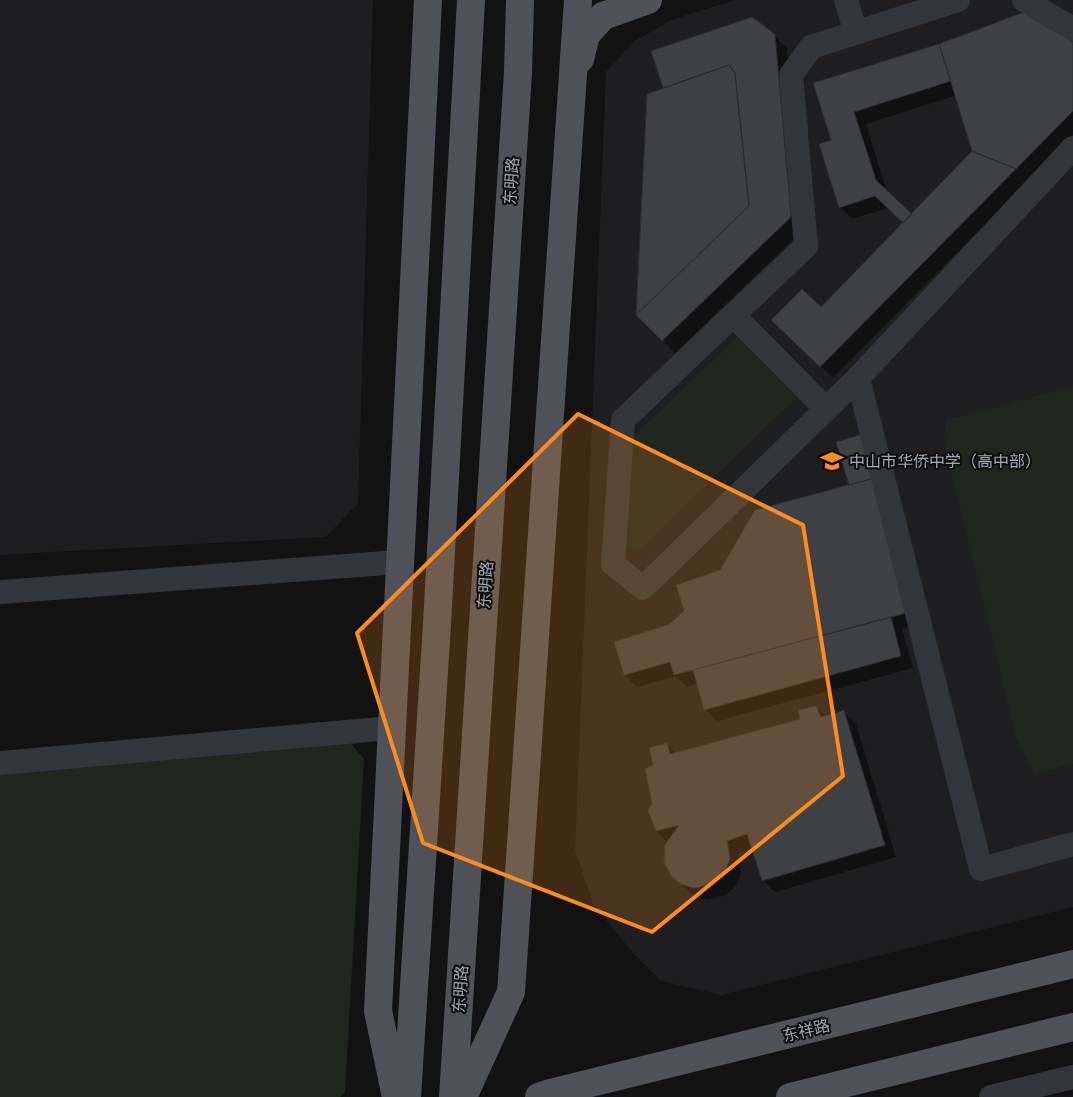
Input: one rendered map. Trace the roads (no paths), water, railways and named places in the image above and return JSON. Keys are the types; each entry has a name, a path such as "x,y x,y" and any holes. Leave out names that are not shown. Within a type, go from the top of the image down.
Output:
{"main road":[{"path":"396,1097 378,1011 428,0"},
{"path":"407,1097 437,614 471,0"},
{"name":"东明路","path":"453,1097 518,72 520,0"},
{"path":"463,1097 511,992 578,0"},
{"path":"572,86 586,35 603,16 648,0"},
{"name":"东祥路","path":"539,1097 1073,964"},
{"path":"790,1097 1073,1027"}],"street":[{"path":"846,0 856,32"},
{"path":"958,0 811,47 791,76 806,246 623,420 613,564 643,588 858,378 1073,148"},
{"path":"1024,0 1073,29"},
{"path":"733,315 826,409"},
{"path":"858,378 981,869 1073,844"},
{"path":"0,592 399,562"},
{"path":"0,763 391,728"},
{"path":"991,1097 1073,1077"}],"place":[{"name":"中山市华侨中学（高中部）","path":"832,461"}]}
